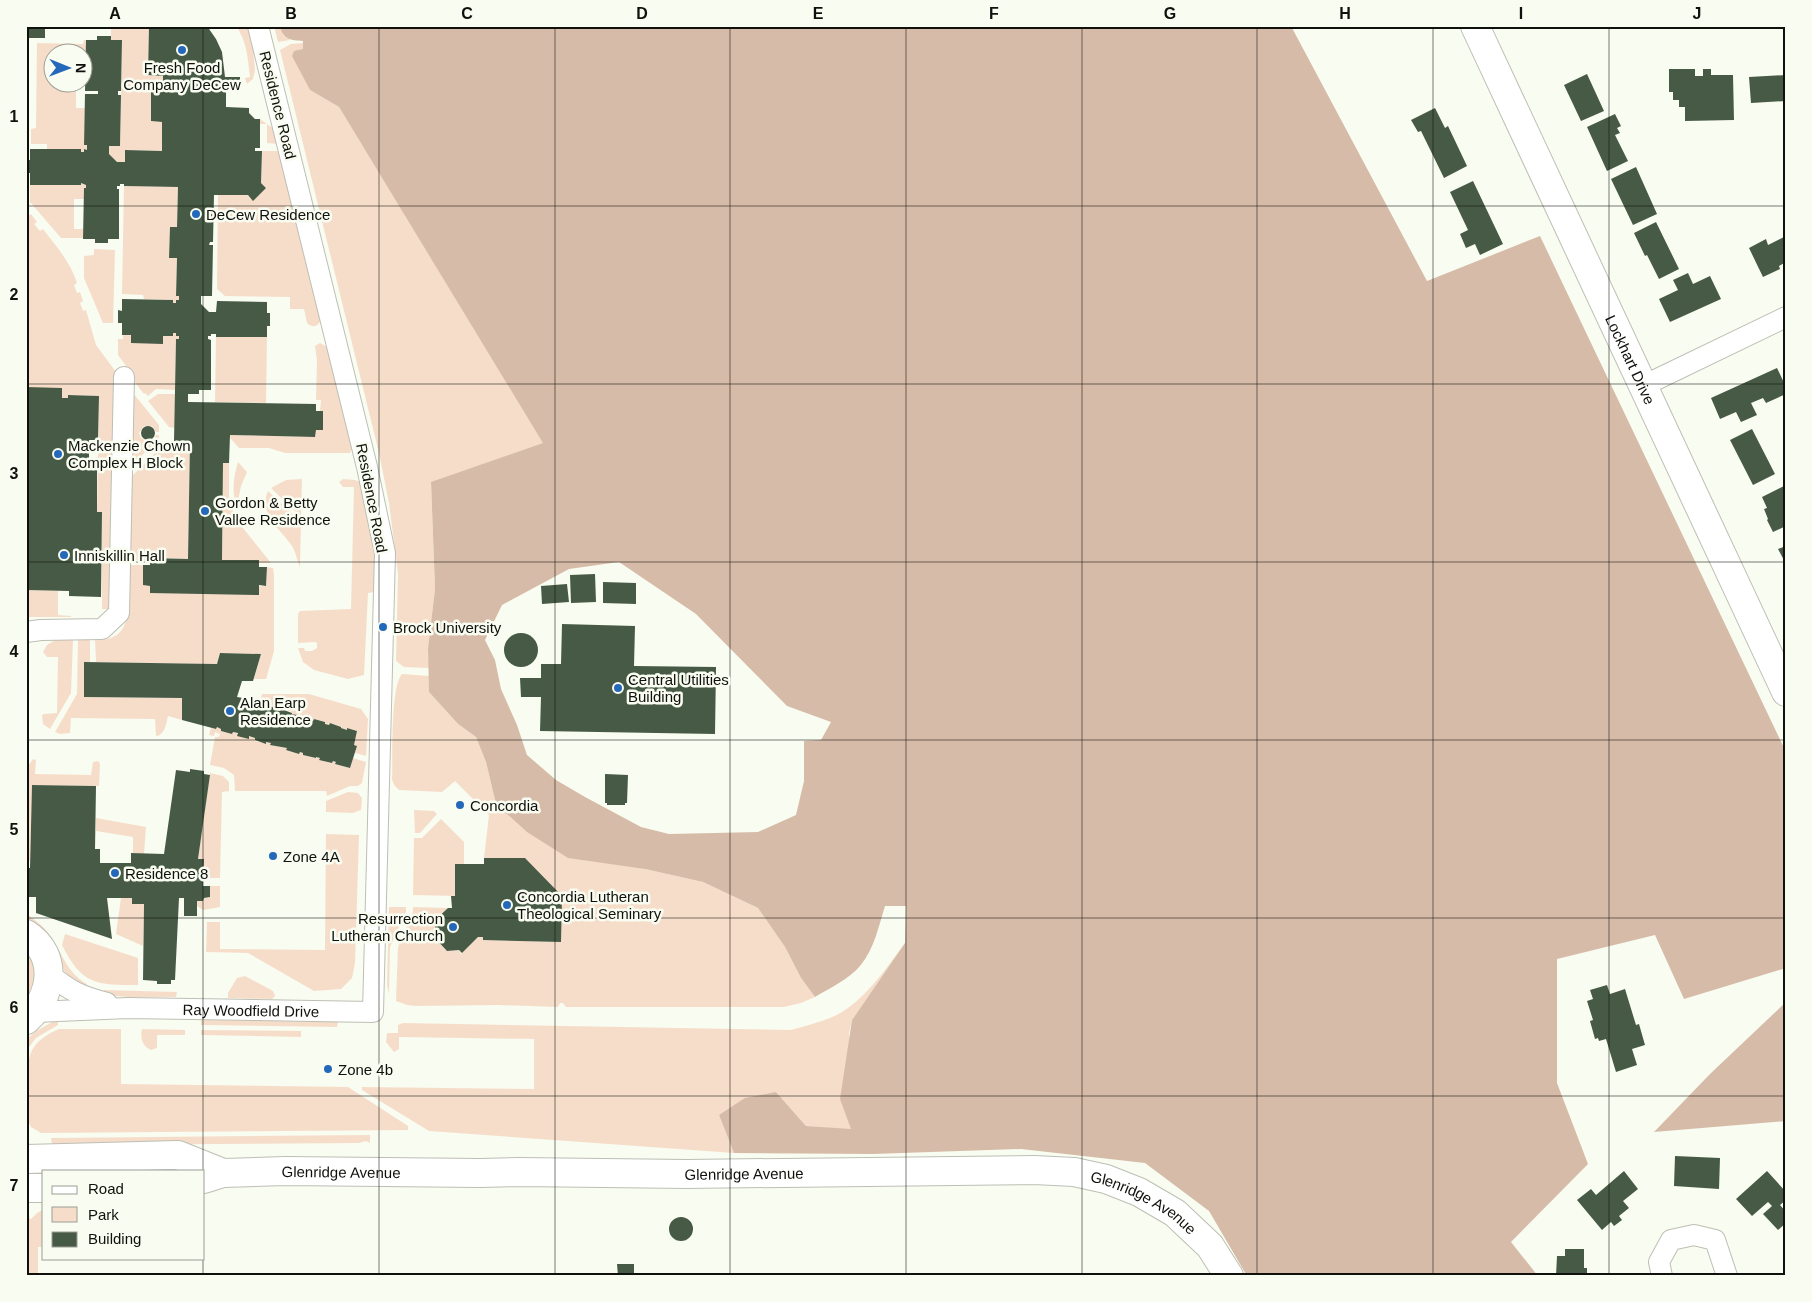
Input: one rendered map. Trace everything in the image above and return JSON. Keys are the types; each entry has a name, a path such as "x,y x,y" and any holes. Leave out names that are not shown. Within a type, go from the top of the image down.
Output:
{"main road":[{"name":"Lockhart Drive","path":"1474,26 1786,692"},
{"path":"26,934 40,947 46,959 48,973 45,994 31,1016"},
{"name":"Glenridge Avenue","path":"26,1159 178,1155 203,1170"},
{"name":"Glenridge Avenue","path":"213,1176 294,1172 687,1174 1034,1170 1074,1172 1106,1179 1131,1189 1175,1213 1210,1246 1229,1276"},
{"path":"26,1188 42,1188"}],"street":[{"name":"Residence Road","path":"258,26 368,467 385,553 373,1012"},
{"path":"1643,386 1786,317"},
{"path":"34,631 102,629 119,613 124,377"},
{"name":"Ray Woodfield Drive","path":"48,973 64,986 82,996 128,1008"},
{"name":"Ray Woodfield Drive","path":"31,1016 128,1008 373,1012"},
{"path":"1662,1276 1659,1262 1671,1240 1694,1234 1715,1240 1727,1276"}],"green space":[{"path":"111,26 149,26 148,75 163,76 163,92 151,93 151,121 162,122 162,151 125,150 125,162 117,162 109,154 109,146 120,146 122,41 111,40"},
{"path":"236,26 251,26 255,70 253,79 247,84 245,78 250,77 246,51 243,38"},
{"path":"274,26 280,26 284,36 290,40 278,42"},
{"path":"37,43 42,43 42,92 76,92 76,108 85,108 84,145 87,145 87,150 84,150 84,152 81,152 81,149 47,149 47,144 31,144 31,129 36,128"},
{"path":"303,43 310,90 339,107 544,443 431,483 435,589 428,648 429,668 404,667 396,661 398,574 389,503 379,453 280,50 291,44"},
{"path":"260,119 267,124 260,124"},
{"path":"267,124 274,129 279,144 267,143"},
{"path":"262,151 281,151 321,318 316,326 307,323 304,309 290,309 290,297 225,296 217,289 218,195 248,195 253,200 266,188 261,183"},
{"path":"81,183 86,185 86,188 84,189 84,199 74,199 74,229 83,229 83,238 61,238 30,202 30,185 80,185"},
{"path":"124,186 178,187 177,227 170,227 169,258 177,258 176,295 179,296 179,300 176,300 176,303 173,303 173,300 144,299 143,295 122,294"},
{"path":"31,214 37,222 34,224 40,231 43,229 71,269 77,283 74,285 77,293 80,292 83,301 80,303 83,311 86,310 96,345 116,372 110,605 108,609 102,609 102,512 97,512 99,396 68,395 68,398 62,398 26,387 26,216"},
{"path":"94,249 115,250 113,323 103,323 84,278 84,256 94,255"},
{"path":"173,333 179,336 179,339 176,339 175,390 156,389 148,396 144,394 133,380 135,378 118,355 118,339 123,339 123,335 163,336"},
{"path":"216,337 267,337 266,403 215,402"},
{"path":"320,343 327,347 352,448 350,453 285,453 269,448 239,448 230,438 230,435 315,437 316,430 323,430 323,411 320,411 321,400 316,400 317,360 315,346"},
{"path":"133,393 159,425 159,432 156,432 152,426 144,426 139,433 141,438 148,442 154,440 156,435 159,435 159,440 131,465"},
{"path":"158,394 175,394 175,428 169,427 148,401"},
{"path":"167,441 190,441 188,559 151,558 150,561 128,560 131,477"},
{"path":"238,462 247,472 241,486 238,501 235,501 234,482"},
{"path":"223,463 229,463 229,497 235,518 271,563 259,563 259,560 222,560"},
{"path":"302,479 301,517 271,488 286,480"},
{"path":"343,479 363,483 374,544 377,592 374,663 371,667 374,592 368,593 364,675 348,679 314,670 303,662 298,648 312,651 317,648 317,643 315,642 298,643 298,614 300,611 351,609 354,487 343,487 339,482"},
{"path":"268,491 301,522 300,567 292,546 268,514 266,500"},
{"path":"129,565 143,565 143,585 150,586 150,593 266,586 267,567 273,568 274,651 266,679 254,679 261,654 220,653 217,664 96,662 95,639 109,639 119,634 124,626 130,595"},
{"path":"26,590 58,591 58,615 71,617 26,617"},
{"path":"78,638 90,639 90,662 84,662 84,697 182,698 182,720 168,716 163,731 156,736 155,719 71,718 70,733 60,734 55,732 77,694"},
{"path":"57,639 73,639 71,693 50,729 43,724 42,715 57,713 58,657 47,657 43,652 47,645"},
{"path":"402,674 429,676 429,692 458,724 476,737 486,762 496,804 645,869 703,882 758,908 785,947 801,978 815,997 784,1007 566,1007 563,1003 560,1003 558,1007 498,1005 416,1006 396,1001 398,947 413,912 413,907 448,908 435,920 435,938 447,951 459,950 461,954 478,937 483,937 484,940 561,942 525,858 484,858 489,815 455,781 442,792 399,790 395,786 392,780 394,708 398,681"},
{"path":"262,694 309,694 361,709 368,719 366,756 355,753 357,746 354,745 357,731 347,728 347,730 330,723 329,725 325,724 325,722 314,719 313,721 308,719 308,717 292,714 292,712 281,709 280,711 275,710 275,708 265,705 264,707 259,705"},
{"path":"217,727 221,731 232,734 233,732 249,738 249,736 255,738 255,741 271,743 271,745 287,748 286,750 317,757 320,758 319,760 332,763 333,761 336,764 350,768 353,758 366,762 362,783 327,796 326,791 235,791 234,775 224,768 210,765 215,737 219,737 220,734 215,732 214,736 209,735 211,728 216,729"},
{"path":"33,759 36,760 35,774 91,775 93,762 98,761 100,764 99,786 32,785 30,861 26,859 26,769"},
{"path":"210,773 223,776 229,782 229,791 222,792 220,878 204,878 204,859 198,859"},
{"path":"348,792 358,793 362,798 361,810 353,813 326,812 326,801"},
{"path":"414,810 434,811 437,814 420,833 415,833"},
{"path":"96,818 146,827 144,854 133,853 133,837 96,831"},
{"path":"441,819 464,842 464,864 455,864 455,896 413,895 414,838 422,838"},
{"path":"326,834 359,835 355,963 352,978 341,989 314,991 248,953 206,952 207,922 220,922 220,949 325,950"},
{"path":"210,886 220,886 220,907 203,910 197,906 197,901 203,901 204,898 210,897"},
{"path":"121,898 132,898 144,904 143,946 116,934"},
{"path":"389,907 406,907 406,912 390,947 389,994 387,985"},
{"path":"26,913 47,931 69,968 87,984 85,990 65,972 26,920"},
{"path":"65,934 138,958 138,985 101,983 84,975 76,968 62,945"},
{"path":"905,943 852,1020 849,1033 851,1130 806,1126 776,1092 719,1115 734,1153 429,1131 362,1090 362,1087 534,1089 534,1039 399,1037 399,1049 394,1052 386,1042 387,1033 398,1033 398,1025 403,1023 791,1030 830,1018 852,1005 861,998"},
{"path":"26,944 39,968 26,1008"},
{"path":"245,976 273,991 275,996 272,999 228,998 228,993 237,978"},
{"path":"104,990 177,992 176,997 128,997 103,995"},
{"path":"56,1020 58,1025 36,1038 26,1051 27,1039 36,1031"},
{"path":"201,1020 338,1022 337,1027 201,1025"},
{"path":"59,1029 121,1029 121,1084 348,1087 408,1126 408,1130 41,1133 31,1127 28,1120 26,1087 28,1063 36,1044 45,1036"},
{"path":"142,1029 185,1030 185,1035 157,1035 157,1048 151,1050 142,1041"},
{"path":"201,1030 301,1031 301,1037 201,1035"},
{"path":"370,1135 370,1143 366,1141 359,1143 60,1145 52,1144 51,1138"},
{"path":"42,1210 42,1247 38,1247 38,1276 26,1276 26,1216 31,1219"}],"shaded area":[{"path":"280,26 1291,26 1427,281 1540,236 1786,752 1786,968 1684,999 1655,935 1557,959 1557,1083 1588,1164 1511,1242 1538,1276 1247,1276 1209,1211 1145,1163 1021,1149 873,1154 734,1153 719,1115 745,1098 776,1092 806,1126 851,1129 840,1099 852,1020 905,943 906,906 885,906 865,960 856,971 815,997 801,978 785,947 758,908 703,882 645,869 568,858 527,832 496,804 486,762 476,737 458,724 429,692 428,648 435,589 431,482 543,443 339,107 310,90 292,56 294,51 303,49 303,41 285,37","holes":["619,562 696,614 787,706 831,722 821,740 804,741 804,781 796,815 758,832 669,834 641,827 556,780 527,755 517,725 501,689 495,660 485,640 502,605 569,569"]},
{"path":"1786,1002 1786,1121 1654,1132 1710,1074"}],"building":[{"path":"26,26 45,26 45,38 26,38"},
{"name":"DeCew Residence","path":"149,26 207,26 222,52 225,77 240,77 240,87 226,87 226,107 249,108 249,113 255,119 260,119 260,148 255,148 255,151 262,151 261,183 266,188 253,201 248,195 214,195 213,242 210,242 209,245 213,245 212,296 201,296 201,304 209,312 216,312 217,301 267,302 267,313 270,313 270,326 267,326 267,337 216,337 216,334 208,336 208,339 211,340 211,390 199,390 199,394 188,394 188,402 316,404 316,411 323,411 323,430 316,430 315,437 230,435 229,463 223,463 222,560 259,560 259,567 267,567 266,586 259,585 259,595 150,593 150,586 143,585 143,565 150,565 150,558 188,559 190,441 174,441 176,339 179,339 179,336 173,333 173,336 163,336 163,344 131,343 131,335 122,335 122,323 118,323 118,310 122,311 122,299 173,300 173,303 179,300 179,296 176,296 177,258 169,258 170,227 177,227 178,187 124,186 124,184 117,186 117,189 119,189 119,239 108,239 108,243 95,243 95,239 83,239 84,188 86,188 86,185 81,183 81,185 30,185 30,173 26,173 27,160 30,160 30,149 81,149 81,152 84,152 84,149 87,150 87,145 84,145 85,94 98,94 98,91 92,91 92,42 86,42 86,40 97,40 97,36 111,36 111,40 122,40 121,91 118,91 118,95 121,95 120,146 109,146 109,154 117,162 125,162 125,150 162,151 162,122 151,121 151,92 163,92 163,76 148,75"},
{"path":"1669,69 1695,69 1695,76 1703,76 1703,69 1711,69 1711,75 1733,75 1734,120 1685,121 1685,107 1679,107 1679,100 1673,100 1673,92 1669,92"},
{"path":"1587,74 1604,111 1581,121 1564,85"},
{"path":"1786,75 1786,101 1751,103 1749,77"},
{"path":"1435,108 1445,128 1448,126 1467,166 1444,178 1421,131 1418,132 1411,120"},
{"path":"1615,114 1621,126 1617,128 1620,133 1615,135 1628,161 1607,171 1587,127"},
{"path":"1636,167 1657,214 1633,225 1611,179"},
{"path":"1473,181 1503,244 1480,255 1475,244 1466,248 1460,234 1468,230 1450,192"},
{"path":"1656,222 1679,269 1659,279 1634,233"},
{"path":"1786,236 1786,262 1779,266 1780,269 1763,277 1749,248 1766,239 1768,245"},
{"path":"1688,273 1693,284 1710,276 1721,299 1670,322 1659,299 1678,290 1673,280"},
{"path":"1777,368 1786,387 1786,394 1766,403 1763,398 1751,403 1757,415 1741,422 1736,412 1720,419 1711,398"},
{"path":"26,387 62,388 62,398 68,398 68,395 99,396 98,440 89,440 89,468 97,468 97,512 102,512 101,597 69,596 69,591 26,590"},
{"path":"148,426 153,428 155,433 153,438 148,440 143,438 141,433 143,428"},
{"path":"1752,429 1775,474 1753,485 1730,440"},
{"path":"1786,485 1786,526 1773,532 1767,520 1764,509 1767,508 1762,497"},
{"path":"1786,546 1786,564 1778,549"},
{"path":"595,574 596,602 571,603 570,575"},
{"path":"603,582 636,583 636,604 603,603"},
{"path":"567,584 569,602 542,604 541,586"},
{"name":"Central Utilities Building","path":"562,624 635,626 634,666 716,667 715,734 540,731 541,697 521,697 520,678 541,678 541,664 561,664"},
{"path":"521,633 528,634 533,638 537,643 537,657 533,662 528,666 521,667 514,666 509,662 505,657 504,650 505,643 509,638 514,634"},
{"name":"Alan Earp Residence","path":"220,653 261,654 253,681 242,681 237,697 243,698 242,700 259,703 259,705 264,707 264,705 276,708 275,710 280,711 281,709 292,714 308,717 308,719 313,721 314,719 325,722 325,724 329,725 330,723 347,730 347,728 357,731 354,745 357,746 350,768 335,764 336,762 333,761 332,763 319,760 320,758 270,745 271,743 266,742 266,744 249,736 249,739 237,736 238,733 233,732 232,734 221,731 217,727 216,729 182,720 182,698 84,697 84,662 217,664"},
{"name":"Residence 8","path":"190,769 204,771 204,774 210,775 198,859 204,859 203,886 210,886 210,897 204,898 203,901 197,901 197,916 184,916 184,898 179,898 175,980 171,980 171,984 157,984 157,981 143,980 144,904 132,904 132,898 107,898 112,939 36,913 36,897 29,897 29,882 27,882 26,868 30,868 32,785 96,786 95,849 100,849 100,863 131,863 131,853 164,854 176,770 190,772"},
{"path":"605,774 628,775 627,803 625,805 607,805 605,803"},
{"name":"Concordia Lutheran Theological Seminary","path":"484,858 525,858 562,896 561,942 483,940 483,937 478,937 462,953 459,950 447,951 435,938 435,920 448,908 452,908 451,896 455,896 455,864 484,864"},
{"path":"1607,985 1610,994 1625,989 1636,1025 1639,1024 1645,1045 1632,1049 1637,1065 1616,1072 1606,1039 1599,1041 1598,1038 1595,1039 1590,1021 1593,1020 1587,1001 1593,999 1590,990"},
{"path":"1675,1156 1720,1158 1719,1189 1674,1186"},
{"path":"1624,1171 1638,1189 1623,1201 1629,1208 1619,1216 1622,1220 1614,1226 1611,1222 1602,1230 1577,1200 1591,1189 1596,1195"},
{"path":"1767,1171 1786,1192 1786,1200 1780,1205 1786,1212 1786,1223 1778,1230 1763,1214 1772,1206 1768,1202 1752,1216 1736,1199"},
{"path":"681,1217 686,1218 692,1224 692,1234 686,1240 681,1241 676,1240 670,1234 669,1229 670,1224 676,1218"},
{"path":"1565,1249 1584,1249 1584,1268 1587,1268 1587,1276 1556,1276 1557,1256 1565,1256"},
{"path":"617,1264 634,1264 634,1276 618,1276"}],"place":[{"name":"Fresh Food Company DeCew","path":"182,50"},
{"name":"DeCew Residence","path":"196,214"},
{"name":"Mackenzie Chown Complex H Block","path":"58,454"},
{"name":"Gordon & Betty Vallee Residence","path":"205,511"},
{"name":"Inniskillin Hall","path":"64,555"},
{"name":"Brock University","path":"383,627"},
{"name":"Central Utilities Building","path":"618,688"},
{"name":"Alan Earp Residence","path":"230,711"},
{"name":"Concordia","path":"460,805"},
{"name":"Zone 4A","path":"273,856"},
{"name":"Residence 8","path":"115,873"},
{"name":"Concordia Lutheran Theological Seminary","path":"507,905"},
{"name":"Resurrection Lutheran Church","path":"453,927"},
{"name":"Zone 4b","path":"328,1069"}]}
